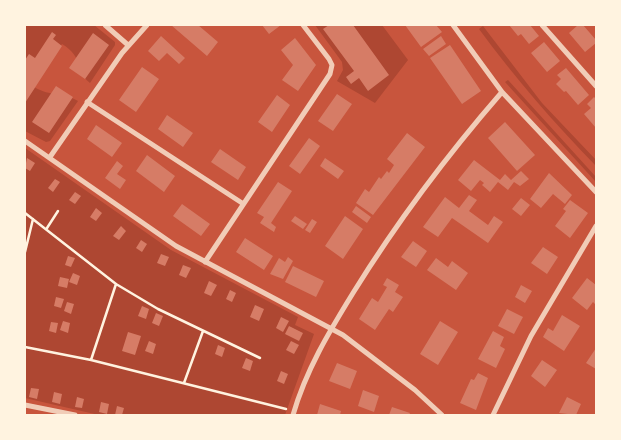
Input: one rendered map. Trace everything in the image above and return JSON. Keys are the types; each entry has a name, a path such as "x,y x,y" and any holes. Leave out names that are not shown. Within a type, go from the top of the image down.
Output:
{"street":[{"path":"105,25 128,45"},
{"path":"50,156 128,45 147,25"},
{"path":"205,262 242,203 330,74 332,65 329,59 303,25"},
{"path":"453,25 502,92 596,192"},
{"path":"542,25 596,86"},
{"path":"294,413 313,360 379,251 457,147 502,92"},
{"path":"87,102 242,203"},
{"path":"25,141 50,156 148,228 205,262 331,328 371,355 442,415"},
{"path":"493,415 531,336 596,226"},
{"path":"25,405 75,415"}],"path":[{"path":"47,228 58,211"},
{"path":"25,213 47,228 116,284 158,309 260,358"},
{"path":"25,252 33,218"},
{"path":"91,360 116,284"},
{"path":"184,384 203,331"},
{"path":"25,347 91,360 294,413"}],"shaded area":[{"path":"25,25 94,25 115,42 115,45 90,83 82,73 74,54 62,44 34,87 78,101 50,141 46,142 25,131"},
{"path":"315,25 382,25 408,60 375,103 337,81 343,70 342,62"},
{"path":"483,26 542,103 596,160 596,166 521,83 479,29"},
{"path":"508,80 596,177 596,182 505,82"},
{"path":"25,148 171,250 298,317 295,325 314,334 285,415 99,415 25,398"}],"building":[{"path":"171,25 198,25 218,42 207,56"},
{"path":"262,25 281,25 269,34"},
{"path":"329,25 353,25 389,75 368,91 359,78 351,84 346,77 354,71 323,29"},
{"path":"405,25 436,25 442,32 421,47"},
{"path":"509,25 530,25 539,36 529,44 521,34 518,36"},
{"path":"578,25 583,25 596,40 596,43 585,52 569,33"},
{"path":"52,32 56,35 53,39 62,46 25,103 25,60 29,54 35,58"},
{"path":"93,33 109,45 85,79 69,68"},
{"path":"161,36 185,58 179,64 167,53 159,61 148,51"},
{"path":"441,36 446,44 429,56 423,49"},
{"path":"295,38 316,65 298,91 282,80 293,65 281,50"},
{"path":"544,42 560,61 547,72 531,53"},
{"path":"450,45 481,91 462,104 430,58"},
{"path":"142,67 159,79 136,112 119,100"},
{"path":"566,68 589,95 578,105 566,91 564,92 556,84 561,79 557,75"},
{"path":"56,86 73,97 49,133 32,122"},
{"path":"337,94 352,104 333,131 318,121"},
{"path":"277,95 290,105 272,132 258,122"},
{"path":"594,97 596,99 596,128 584,114 591,108 587,104"},
{"path":"167,115 193,133 183,147 158,129"},
{"path":"505,122 535,155 517,171 488,138"},
{"path":"96,125 122,143 112,157 87,139"},
{"path":"407,133 425,147 373,215 356,203 365,189 369,192 379,177 381,179 387,171 389,173 394,165 387,159"},
{"path":"309,138 320,146 300,174 289,166"},
{"path":"220,149 246,167 238,180 211,162"},
{"path":"147,155 175,176 164,192 136,171"},
{"path":"27,158 35,163 30,171 25,168"},
{"path":"325,158 344,171 338,179 320,166"},
{"path":"474,160 500,180 505,174 511,180 521,171 529,179 520,186 514,182 508,190 498,182 490,192 482,185 484,183 480,180 471,191 458,180"},
{"path":"117,161 123,166 117,174 126,180 120,189 105,178"},
{"path":"549,173 572,195 565,204 553,194 541,208 530,199"},
{"path":"55,179 60,182 53,192 48,188"},
{"path":"278,182 292,191 271,223 276,227 274,232 260,223 264,217 257,213"},
{"path":"75,192 81,196 75,204 69,200"},
{"path":"469,195 477,200 469,211 488,225 494,216 503,222 488,243 452,218 438,237 423,227 445,197 459,208"},
{"path":"521,198 530,205 521,216 512,209"},
{"path":"570,200 588,213 570,238 555,226 566,211 563,209"},
{"path":"182,204 210,224 201,236 173,216"},
{"path":"356,206 371,217 367,223 352,212"},
{"path":"96,208 102,213 96,221 90,217"},
{"path":"295,216 307,224 303,229 291,221"},
{"path":"345,216 363,229 343,259 325,246"},
{"path":"312,219 317,222 310,233 305,230"},
{"path":"121,226 126,231 119,240 113,236"},
{"path":"245,238 273,256 264,270 236,252"},
{"path":"141,240 147,244 142,252 136,248"},
{"path":"413,241 427,251 416,267 401,257"},
{"path":"543,247 558,257 547,274 531,263"},
{"path":"161,254 169,257 165,266 157,263"},
{"path":"68,256 75,258 71,267 65,265"},
{"path":"288,257 293,261 283,279 270,274 279,258 285,262"},
{"path":"436,258 448,267 452,261 468,273 456,290 427,270"},
{"path":"183,265 191,268 186,278 179,275"},
{"path":"293,266 324,281 316,297 285,282"},
{"path":"73,273 80,276 77,285 69,282"},
{"path":"60,277 69,279 67,288 58,286"},
{"path":"387,278 399,285 395,292 403,297 393,312 389,309 375,330 359,319 372,298 378,302 387,287 383,285"},
{"path":"587,278 596,285 596,305 593,302 587,310 572,298"},
{"path":"209,281 217,285 211,296 204,293"},
{"path":"521,285 532,291 525,303 515,297"},
{"path":"230,290 236,293 232,302 226,299"},
{"path":"56,297 64,299 61,308 54,306"},
{"path":"67,302 74,304 71,314 64,311"},
{"path":"255,305 264,309 259,321 250,317"},
{"path":"142,306 149,309 146,319 138,316"},
{"path":"507,309 523,317 514,334 498,326"},
{"path":"156,313 163,316 159,326 152,323"},
{"path":"562,315 580,326 564,351 543,337 548,328 553,331"},
{"path":"281,317 289,321 283,332 276,328"},
{"path":"63,321 70,323 68,333 60,330"},
{"path":"440,321 458,332 438,365 420,354"},
{"path":"51,322 58,323 56,333 49,331"},
{"path":"289,326 303,333 299,341 285,334"},
{"path":"493,331 504,337 500,346 505,349 496,368 478,359"},
{"path":"128,332 141,336 135,355 122,351"},
{"path":"149,341 156,344 153,354 145,351"},
{"path":"291,341 299,345 294,354 286,350"},
{"path":"218,345 225,348 222,357 215,354"},
{"path":"596,348 596,369 586,363"},
{"path":"246,358 253,361 250,371 242,368"},
{"path":"542,360 557,370 545,387 531,376"},
{"path":"337,363 357,371 350,389 329,381"},
{"path":"281,371 288,374 284,384 277,381"},
{"path":"478,373 488,378 476,410 460,403 471,379 474,380"},
{"path":"31,388 39,389 37,399 29,397"},
{"path":"363,390 379,396 374,412 358,406"},
{"path":"54,392 62,394 60,404 52,402"},
{"path":"77,397 84,399 82,408 75,407"},
{"path":"567,397 581,404 576,415 559,413"},
{"path":"101,402 109,404 107,414 99,412"},
{"path":"320,404 341,411 340,415 317,415"},
{"path":"117,406 124,408 122,415 115,415"},
{"path":"392,407 410,413 409,415 389,415"}]}
